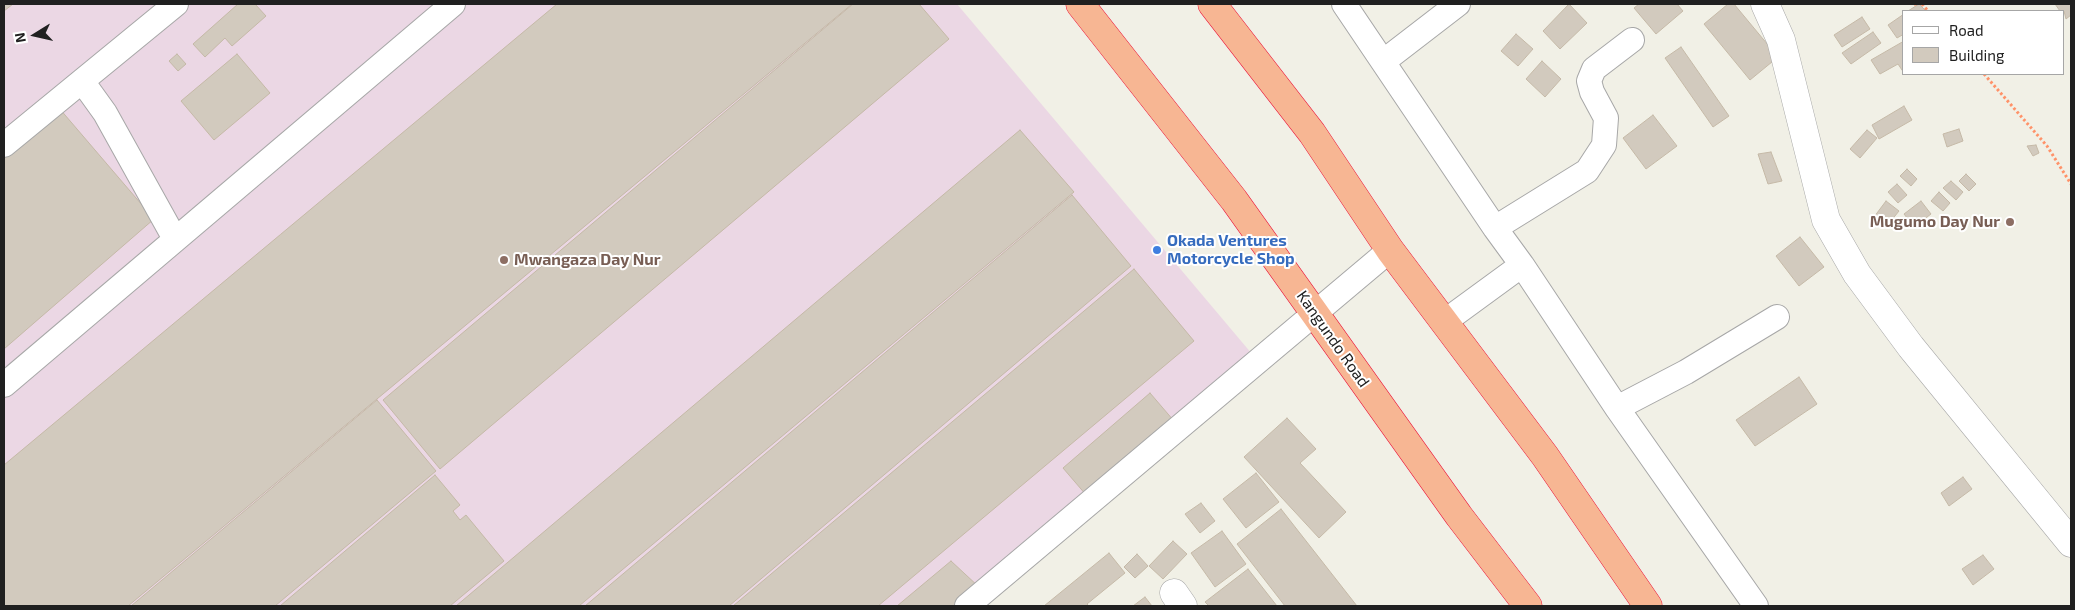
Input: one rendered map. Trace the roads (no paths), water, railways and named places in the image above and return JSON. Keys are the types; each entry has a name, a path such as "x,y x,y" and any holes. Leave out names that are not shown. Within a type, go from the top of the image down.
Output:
{"highway":[{"name":"Kangundo Road","path":"1080,4 1234,200 1459,516 1528,606"},
{"path":"1212,4 1312,133 1390,250 1545,456 1648,606"}],"street":[{"path":"1765,4 1786,57 1826,220 1857,274 1911,347 2071,543"}],"lane":[{"path":"4,145 176,4"},
{"path":"1344,4 1618,408 1756,606"},
{"path":"1384,61 1458,4"},
{"path":"4,385 175,239 437,9"},
{"path":"1495,228 1587,171 1604,146 1606,118 1592,92 1590,81 1594,69 1632,40"},
{"path":"82,81 105,112 175,239"},
{"path":"967,606 1390,250"},
{"path":"1444,322 1522,264"},
{"path":"1618,408 1686,372 1777,318"}],"place":[{"name":"Mugumo Day Nur","path":"2010,222"},
{"name":"Okada Ventures Motorcycle Shop","path":"1157,250"},
{"name":"Mwangaza Day Nur","path":"504,260"}]}
